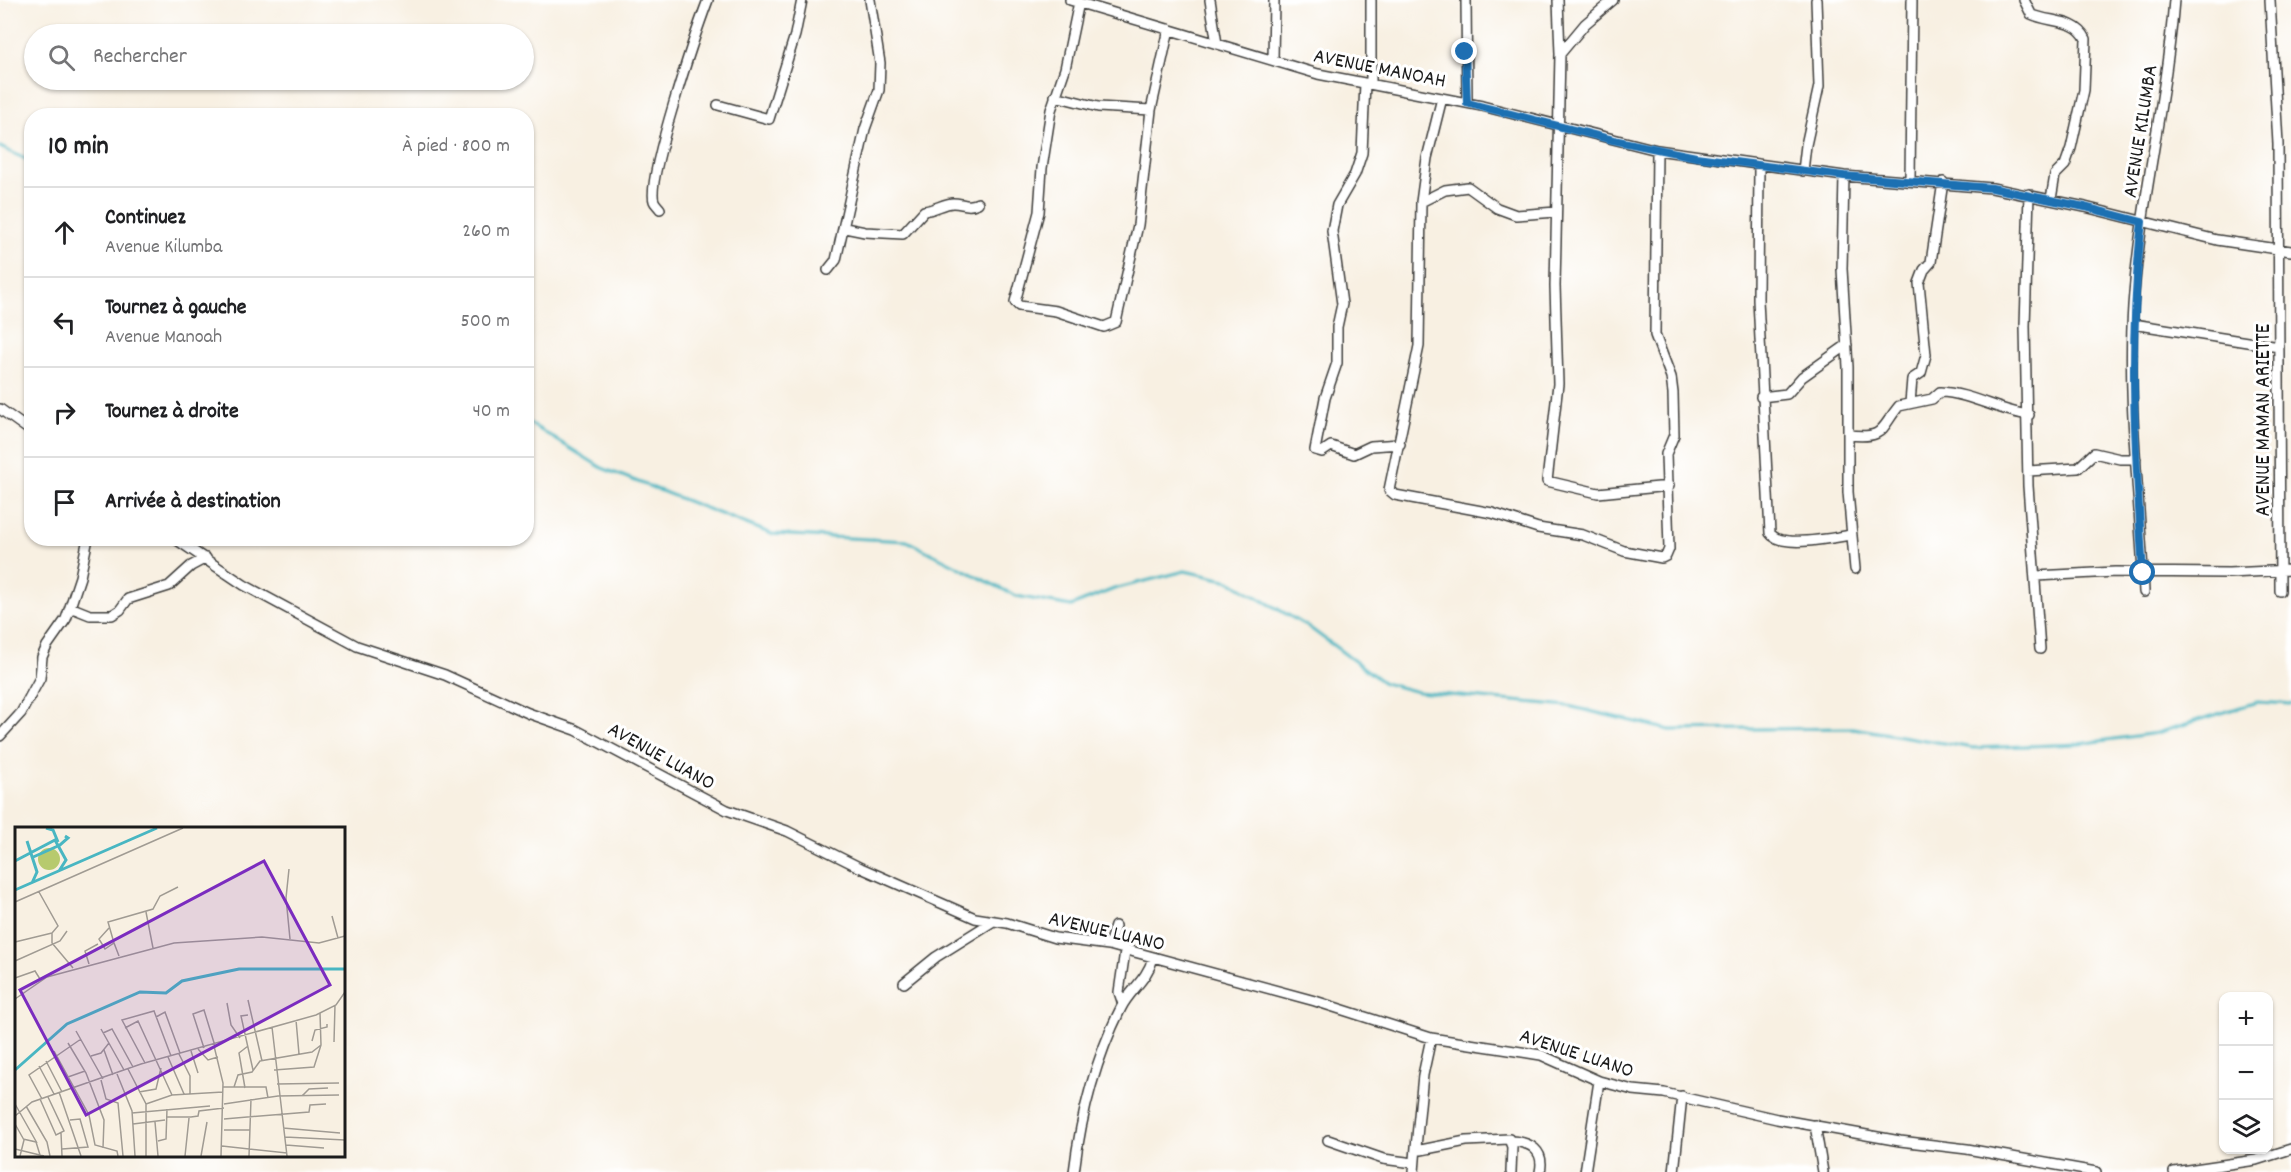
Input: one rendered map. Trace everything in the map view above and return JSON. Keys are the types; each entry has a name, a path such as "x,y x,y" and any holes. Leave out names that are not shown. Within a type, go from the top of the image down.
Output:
{"street":[{"path":"660,209 654,201 653,191 661,151 692,43 708,0"},
{"path":"718,105 769,119 795,34 802,0"},
{"path":"828,270 836,260 845,228 865,129 879,90 879,56 870,0"},
{"path":"1210,0 1217,44"},
{"path":"1273,60 1274,0"},
{"path":"1371,0 1368,83 1362,153 1355,174 1337,205 1332,231 1342,304 1337,327 1337,363 1325,398 1315,450 1322,452 1331,446 1354,454 1371,446 1400,444"},
{"path":"1466,0 1467,103"},
{"path":"1558,0 1560,54 1556,212 1558,384 1547,481 1598,493 1669,486"},
{"path":"1560,54 1585,24 1613,0"},
{"path":"1803,171 1806,145 1819,86 1816,0"},
{"path":"1910,179 1912,0"},
{"path":"2024,0 2031,14 2075,27 2086,39 2084,90 2071,148 2064,165 2055,175 2051,199"},
{"name":"AVENUE KILUMBA","path":"2144,592 2136,459 2133,324 2142,222 2169,63 2174,0"},
{"name":"AVENUE MAMAN ARIETTE","path":"2270,0 2278,144 2280,591"},
{"path":"1080,2 1065,69 1055,96 1044,150 1039,212 1015,302 1019,306 1056,311 1104,327 1112,326 1119,316 1138,225 1151,110 1168,29"},
{"name":"AVENUE MANOAH","path":"1080,2 1318,74 1467,103 1657,150 1759,166 1844,176 1910,179 2029,194 2217,240 2291,251"},
{"path":"1055,96 1098,107 1151,110"},
{"path":"1442,98 1427,158 1421,202 1419,346 1400,444 1389,487 1391,493 1485,511 1538,528 1584,535 1634,554 1666,556 1669,549 1669,486 1666,454 1674,435 1671,377 1654,336 1657,150"},
{"path":"1759,166 1758,300 1761,397 1770,498 1770,532 1773,538 1799,542 1851,535"},
{"path":"1844,176 1842,269 1847,345 1848,492 1855,569"},
{"path":"1910,404 1912,379 1921,373 1926,355 1919,283 1924,270 1931,262 1943,183"},
{"path":"1421,202 1445,190 1468,187 1497,208 1516,215 1556,212"},
{"path":"2029,194 2025,315 2028,471 2040,648"},
{"path":"845,228 865,232 903,234 924,211 938,210 953,203 966,207 978,203"},
{"path":"2133,324 2279,347"},
{"path":"1761,397 1787,394 1802,377 1847,345"},
{"path":"1849,435 1862,437 1881,432 1899,406 1932,399 1940,392 1951,392 2008,412 2028,415"},
{"path":"0,409 24,426"},
{"path":"2028,471 2078,468 2094,453 2120,459 2136,459"},
{"path":"0,736 21,713 40,678 47,646 52,635 62,626 70,607 80,577 86,546"},
{"name":"AVENUE LUANO","path":"187,546 244,585 363,649 445,675 528,712 576,730 727,810 787,831 861,868 967,915 992,922 1007,923 1055,938 1109,945 1315,1001 1431,1038 1540,1055 1599,1081 1634,1090 1682,1096 1815,1125 2096,1172"},
{"path":"70,607 90,615 112,615 120,610 128,599 169,586 191,566 206,558"},
{"path":"2036,576 2280,573 2291,570"},
{"path":"904,983 936,957 992,922"},
{"path":"1109,945 1114,926"},
{"path":"1123,1004 1119,992 1125,951"},
{"path":"1074,1172 1084,1107 1101,1051 1123,1004 1145,977 1153,958"},
{"path":"1328,1140 1414,1168 1423,1076 1431,1038"},
{"path":"1585,1172 1599,1081"},
{"path":"1674,1172 1682,1096"},
{"path":"1815,1125 1823,1172"},
{"path":"1416,1147 1421,1150 1466,1141 1501,1138 1523,1142 1534,1148 1540,1158 1540,1172"},
{"path":"1511,1141 1511,1172"},
{"path":"2174,1172 2256,1160 2291,1149"}],"waterway":[{"path":"0,147 24,158"},
{"path":"534,426 602,468 772,534 907,541 1016,596 1071,606 1114,589 1185,571 1230,581 1310,628 1384,683 1418,692 1568,706 1670,730 1853,728 1973,748 2079,744 2157,733 2257,702 2291,704"}],"route":[{"path":"1465,52 1467,103 1613,140 1696,157 1759,166 1844,176 1910,179 1992,188 2029,194 2142,222 2133,308 2132,346 2133,404 2143,573"}]}
